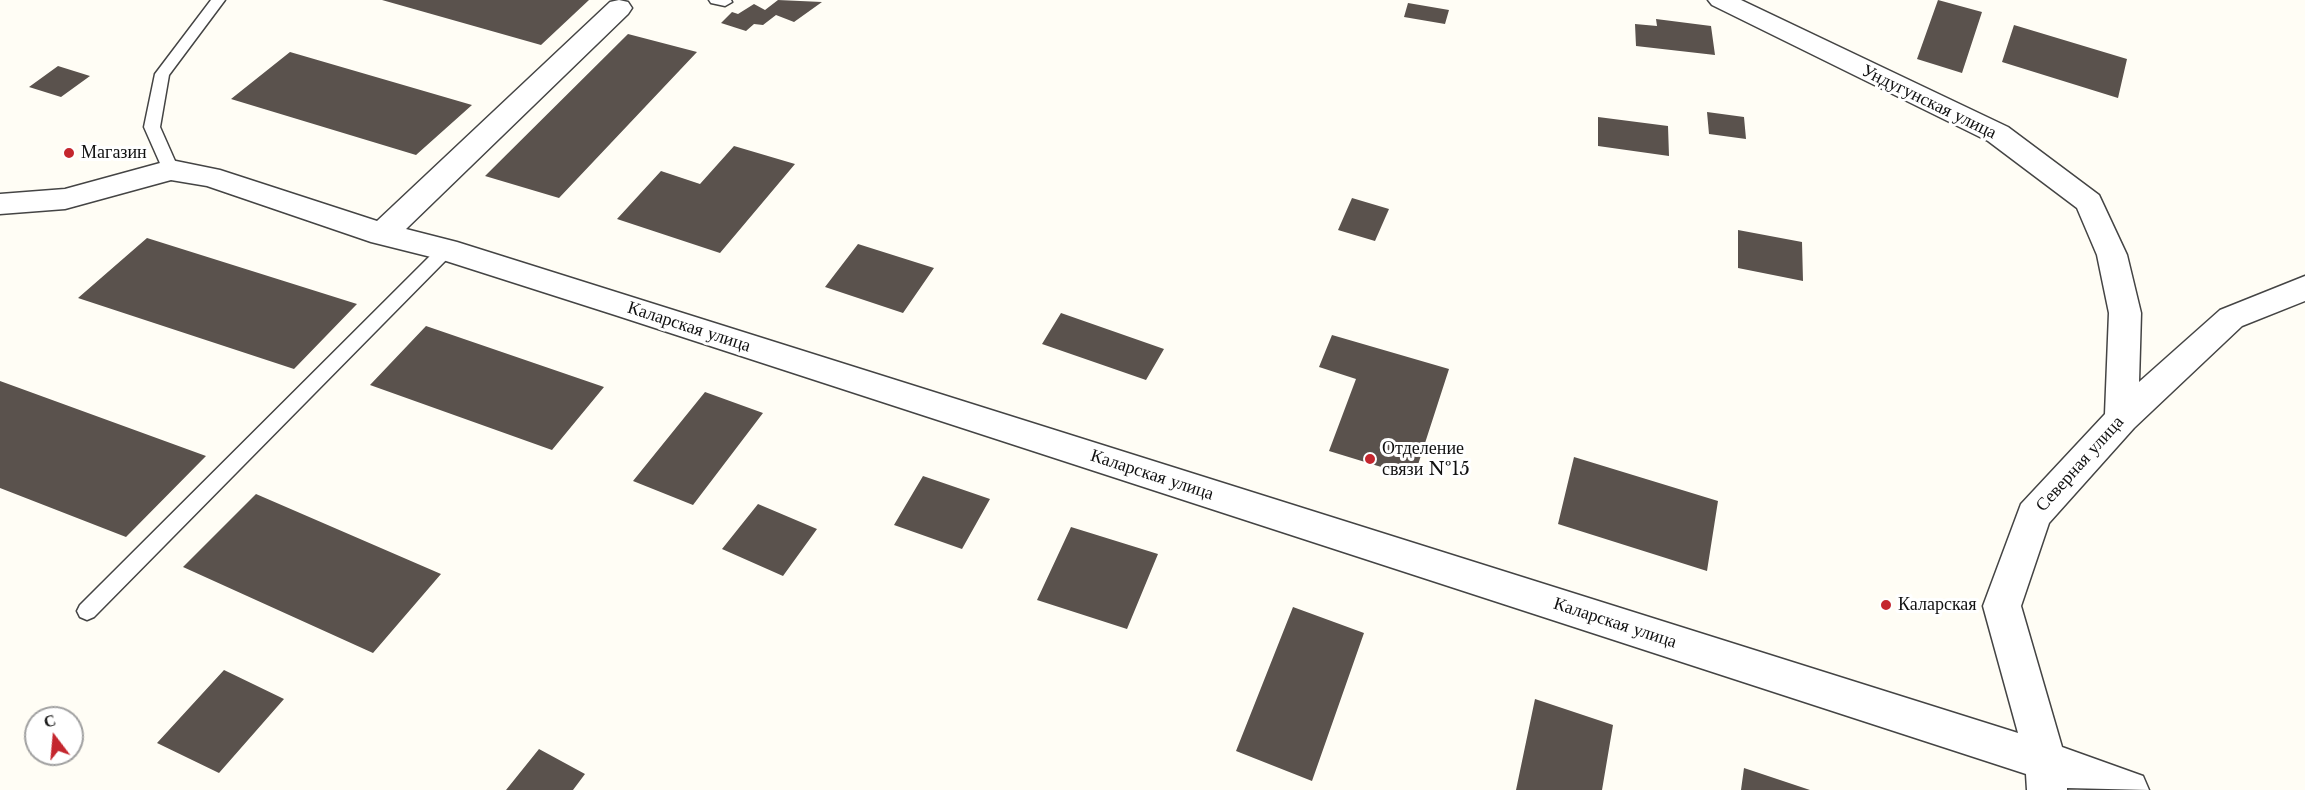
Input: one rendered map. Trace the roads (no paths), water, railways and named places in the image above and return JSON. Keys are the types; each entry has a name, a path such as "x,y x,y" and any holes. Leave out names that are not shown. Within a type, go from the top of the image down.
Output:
{"street":[{"name":"Ундугунская улица","path":"1721,0 1998,134 2089,202 2112,255 2125,313 2122,418"},
{"path":"382,234 619,8"},
{"path":"0,204 65,199 171,170"},
{"name":"Каларская улица","path":"171,170 210,177 382,234 446,250 2046,775 2130,790"},
{"name":"Северная улица","path":"2046,775 2002,606 2034,514 2122,418 2231,318 2305,288"}],"lane":[{"path":"171,170 152,127 162,74 218,0"},
{"path":"87,611 446,250"}],"place":[{"name":"Магазин","path":"69,153"},
{"name":"Отделение связи №15","path":"1370,459"},
{"name":"Каларская","path":"1886,605"}]}
